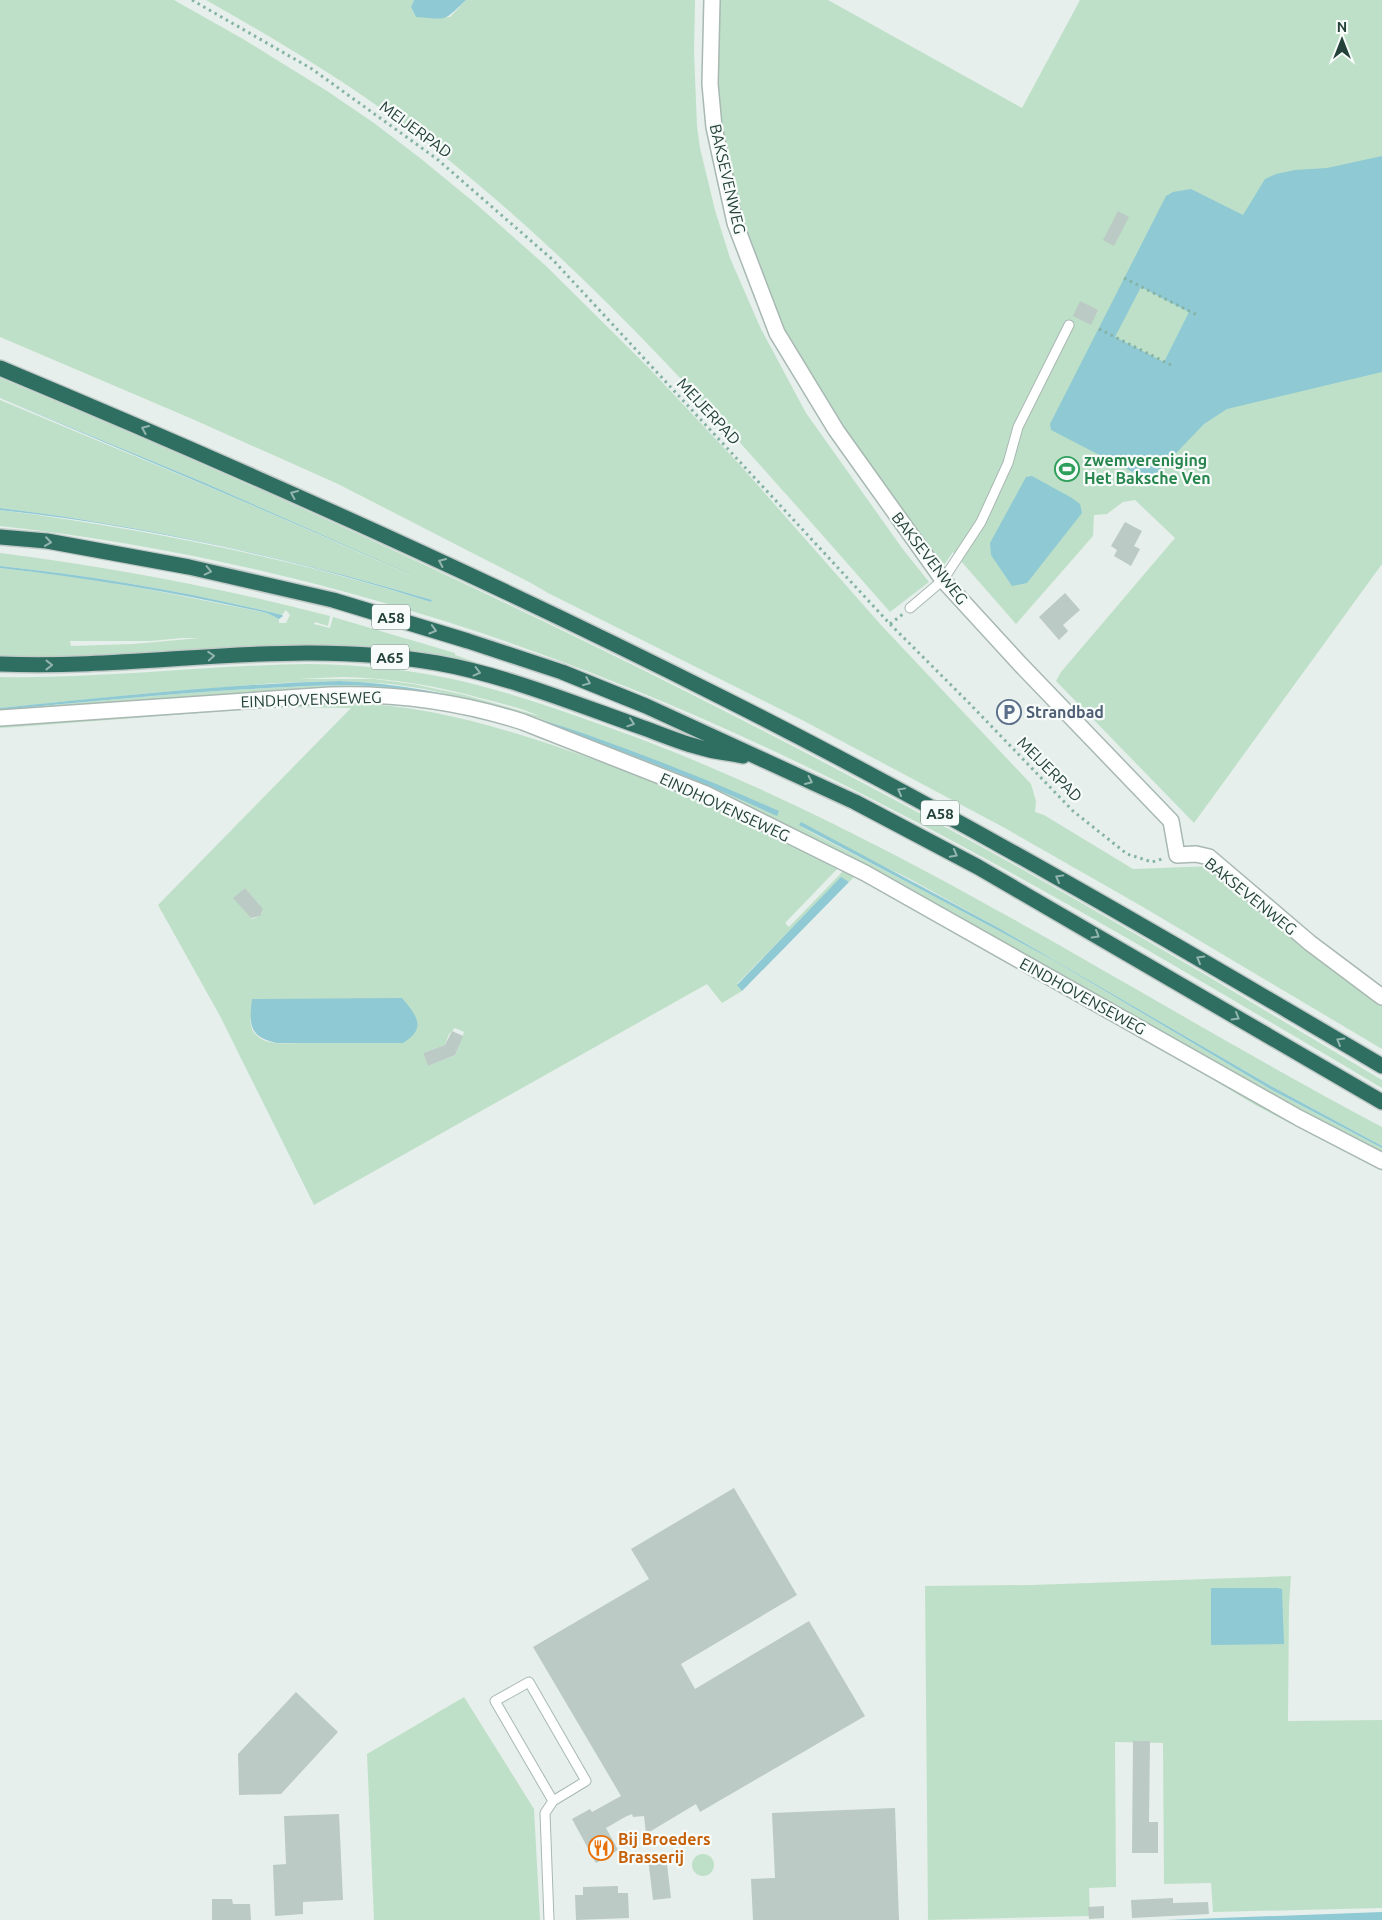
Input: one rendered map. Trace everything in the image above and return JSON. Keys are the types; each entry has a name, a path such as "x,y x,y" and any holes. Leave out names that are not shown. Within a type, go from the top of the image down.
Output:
{"highway":[{"name":"A58","path":"0,368 169,439 316,504 486,582 723,698 892,786 1117,910 1382,1066"},
{"name":"A58","path":"0,537 47,541 189,567 333,600 562,672 646,706 855,802 978,867 1382,1102"},
{"name":"A65","path":"0,664 91,664 322,652 438,663 481,673 574,703 701,748 765,760"}],"street":[{"name":"BAKSEVENWEG","path":"712,0 710,84 714,127 735,223 777,333 836,430 943,580 1020,664 1171,820 1177,855 1196,854 1208,857 1310,943 1382,997"},
{"name":"EINDHOVENSEWEG","path":"0,718 368,694 435,701 509,717 706,794 865,874 1299,1118 1382,1161"}],"lane":[{"path":"910,608 943,580 981,522 1008,463 1018,426 1069,325"},
{"path":"548,1920 545,1814 553,1801 586,1781 529,1682 495,1701 553,1801"}],"path":[{"name":"MEIJERPAD","path":"192,0 312,69 438,158 552,260 890,624 1073,811 1126,854 1152,862 1177,855"},
{"path":"1124,278 1196,315"},
{"path":"1099,329 1171,365"}],"green space":[{"path":"0,0 174,0 243,39 327,91 374,123 475,203 545,265 648,367 740,465 881,625 1031,784 1036,801 1035,812 1044,815 1133,869 1213,866 1317,956 1382,1005 1382,1049 1143,907 1003,827 802,720 548,593 338,484 0,337"},
{"path":"206,0 414,0 411,7 416,17 450,17 466,0 695,0 694,52 697,126 700,148 715,210 730,258 761,329 806,413 902,548 929,582 890,612 712,412 587,283 522,222 454,164 383,110 296,53"},
{"path":"715,0 828,0 1022,108 1080,0 1382,0 1382,564 1194,823 1056,681 1061,672 1175,538 1135,500 1123,502 1107,514 1094,515 1093,536 1016,624 953,552 944,565 824,403 777,317 741,223 718,126"},
{"path":"0,378 124,430 370,539 492,596 733,715 971,841 1075,899 1382,1080 1382,1088 1201,981 1019,877 926,827 833,779 642,693 487,635 327,587 246,567 164,550 0,526 0,510 109,526 272,559 378,586 431,602 432,600 325,570 218,545 110,524 0,508 0,400 238,499 435,586 205,483 0,398"},
{"path":"0,553 83,565 207,587 330,616 328,626 315,622 314,624 330,628 333,617 455,653 455,655 516,676 452,660 115,657 0,659 0,568 79,577 157,591 267,613 279,619 279,623 286,623 290,615 286,610 282,615 142,586 71,575 0,566","holes":["200,638 133,644 71,646 70,641 151,641"]},
{"path":"311,664 347,665 417,673 473,684 535,702 616,730 717,770 815,815 1006,915 1382,1127 1382,1146 1271,1086 997,927 908,878 799,826 1053,960 1272,1090 1382,1148 1382,1156 1200,1057 1019,951 843,857 516,725 397,698 0,717 0,710 217,691 334,685 410,690 462,700 513,714 563,731 659,766 777,815 778,811 681,770 538,718 487,703 425,689 391,684 340,681 277,683 0,708 0,677 78,676","holes":["343,677 373,679 298,679","376,679 397,681 449,690 512,706 539,716 465,695 413,684"]},
{"path":"349,703 377,705 433,712 460,718 567,750 699,799 841,865 785,923 789,927 846,868 1382,1165 1382,1171 1257,1106 1101,1012 892,895 854,877 849,882 841,878 737,984 742,991 722,1003 707,984 314,1205 220,1016 158,905 351,708 278,707 0,728 0,725 283,704","holes":["245,888 263,910 259,916 252,919 234,898","250,1019 302,1043 275,1043 262,1040 252,1028","455,1028 464,1032 455,1055 428,1066 423,1053 445,1045 449,1034"]},
{"path":"1291,1576 1288,1721 1382,1720 1382,1908 1213,1912 1211,1883 1164,1884 1163,1743 1115,1742 1116,1887 1089,1888 1090,1916 928,1920 925,1586 1031,1585"},
{"path":"464,1697 534,1809 540,1920 374,1920 367,1754"},
{"path":"703,1854 711,1857 714,1865 711,1873 703,1876 695,1873 692,1865 695,1857"}],"water":[{"path":"414,0 466,0 453,13 440,19 416,17 411,7"},
{"path":"1382,156 1382,372 1227,409 1204,424 1158,472 1146,479 1051,430 1050,424 1166,196 1173,192 1191,189 1243,215 1265,179 1276,174 1295,170 1327,168","holes":["1141,287 1189,312 1164,362 1115,337"]},
{"path":"0,398 205,483 435,585 238,499"},
{"path":"1032,476 1072,498 1080,504 1082,513 1027,583 1012,586 991,555 990,543 1026,477"},
{"path":"0,508 110,524 218,545 325,570 432,600 431,602 326,571 218,546 109,525 0,510"},
{"path":"0,566 142,586 212,599 283,616 279,619 267,613 200,599 101,581 0,568"},
{"path":"340,681 404,687 497,706 588,735 708,781 779,811 777,816 659,766 538,722 462,700 410,690 368,686 299,686 186,693 0,710 0,708 170,692"},
{"path":"801,822 997,927 1271,1086 1382,1146 1382,1148 1272,1090 1053,960 799,825"},
{"path":"841,877 849,882 742,991 737,985"},
{"path":"402,998 412,1010 417,1021 415,1032 403,1043 277,1043 261,1037 256,1033 251,1023 252,999"},
{"path":"1211,1588 1282,1589 1284,1644 1211,1645"},
{"path":"1382,1912 1382,1920 1167,1920"}],"building":[{"path":"1118,211 1129,217 1114,246 1103,240"},
{"path":"1080,301 1098,310 1091,325 1073,316"},
{"path":"1125,522 1142,531 1134,546 1140,549 1131,566 1114,556 1117,550 1111,546"},
{"path":"1065,593 1080,610 1063,625 1068,631 1059,640 1039,617"},
{"path":"245,888 263,909 260,916 251,918 233,898"},
{"path":"452,1031 463,1036 455,1055 428,1066 423,1053 445,1045"},
{"path":"734,1488 797,1595 681,1664 695,1689 809,1621 865,1716 700,1812 696,1804 646,1834 644,1816 633,1817 632,1814 625,1817 606,1828 618,1850 596,1863 572,1819 590,1809 592,1812 621,1796 533,1647 649,1579 631,1549"},
{"path":"296,1692 338,1732 281,1794 239,1795 238,1754"},
{"path":"1133,1741 1150,1741 1149,1822 1158,1822 1158,1853 1132,1853"},
{"path":"895,1808 899,1920 753,1920 751,1879 775,1878 772,1813"},
{"path":"339,1814 343,1900 303,1902 303,1914 275,1916 273,1865 286,1864 284,1816"},
{"path":"666,1856 671,1898 653,1900 648,1858"},
{"path":"618,1886 618,1893 628,1893 629,1918 576,1920 575,1895 583,1895 583,1887"},
{"path":"1173,1898 1173,1903 1208,1902 1209,1914 1132,1918 1131,1900"},
{"path":"212,1899 232,1899 233,1904 250,1904 251,1920 212,1920"},
{"path":"1104,1906 1104,1918 1089,1919 1088,1907"}],"place":[{"name":"zwemvereniging Het Baksche Ven","path":"1067,469"},
{"name":"Strandbad","path":"1009,712"},
{"name":"Bij Broeders Brasserij","path":"601,1848"}]}
